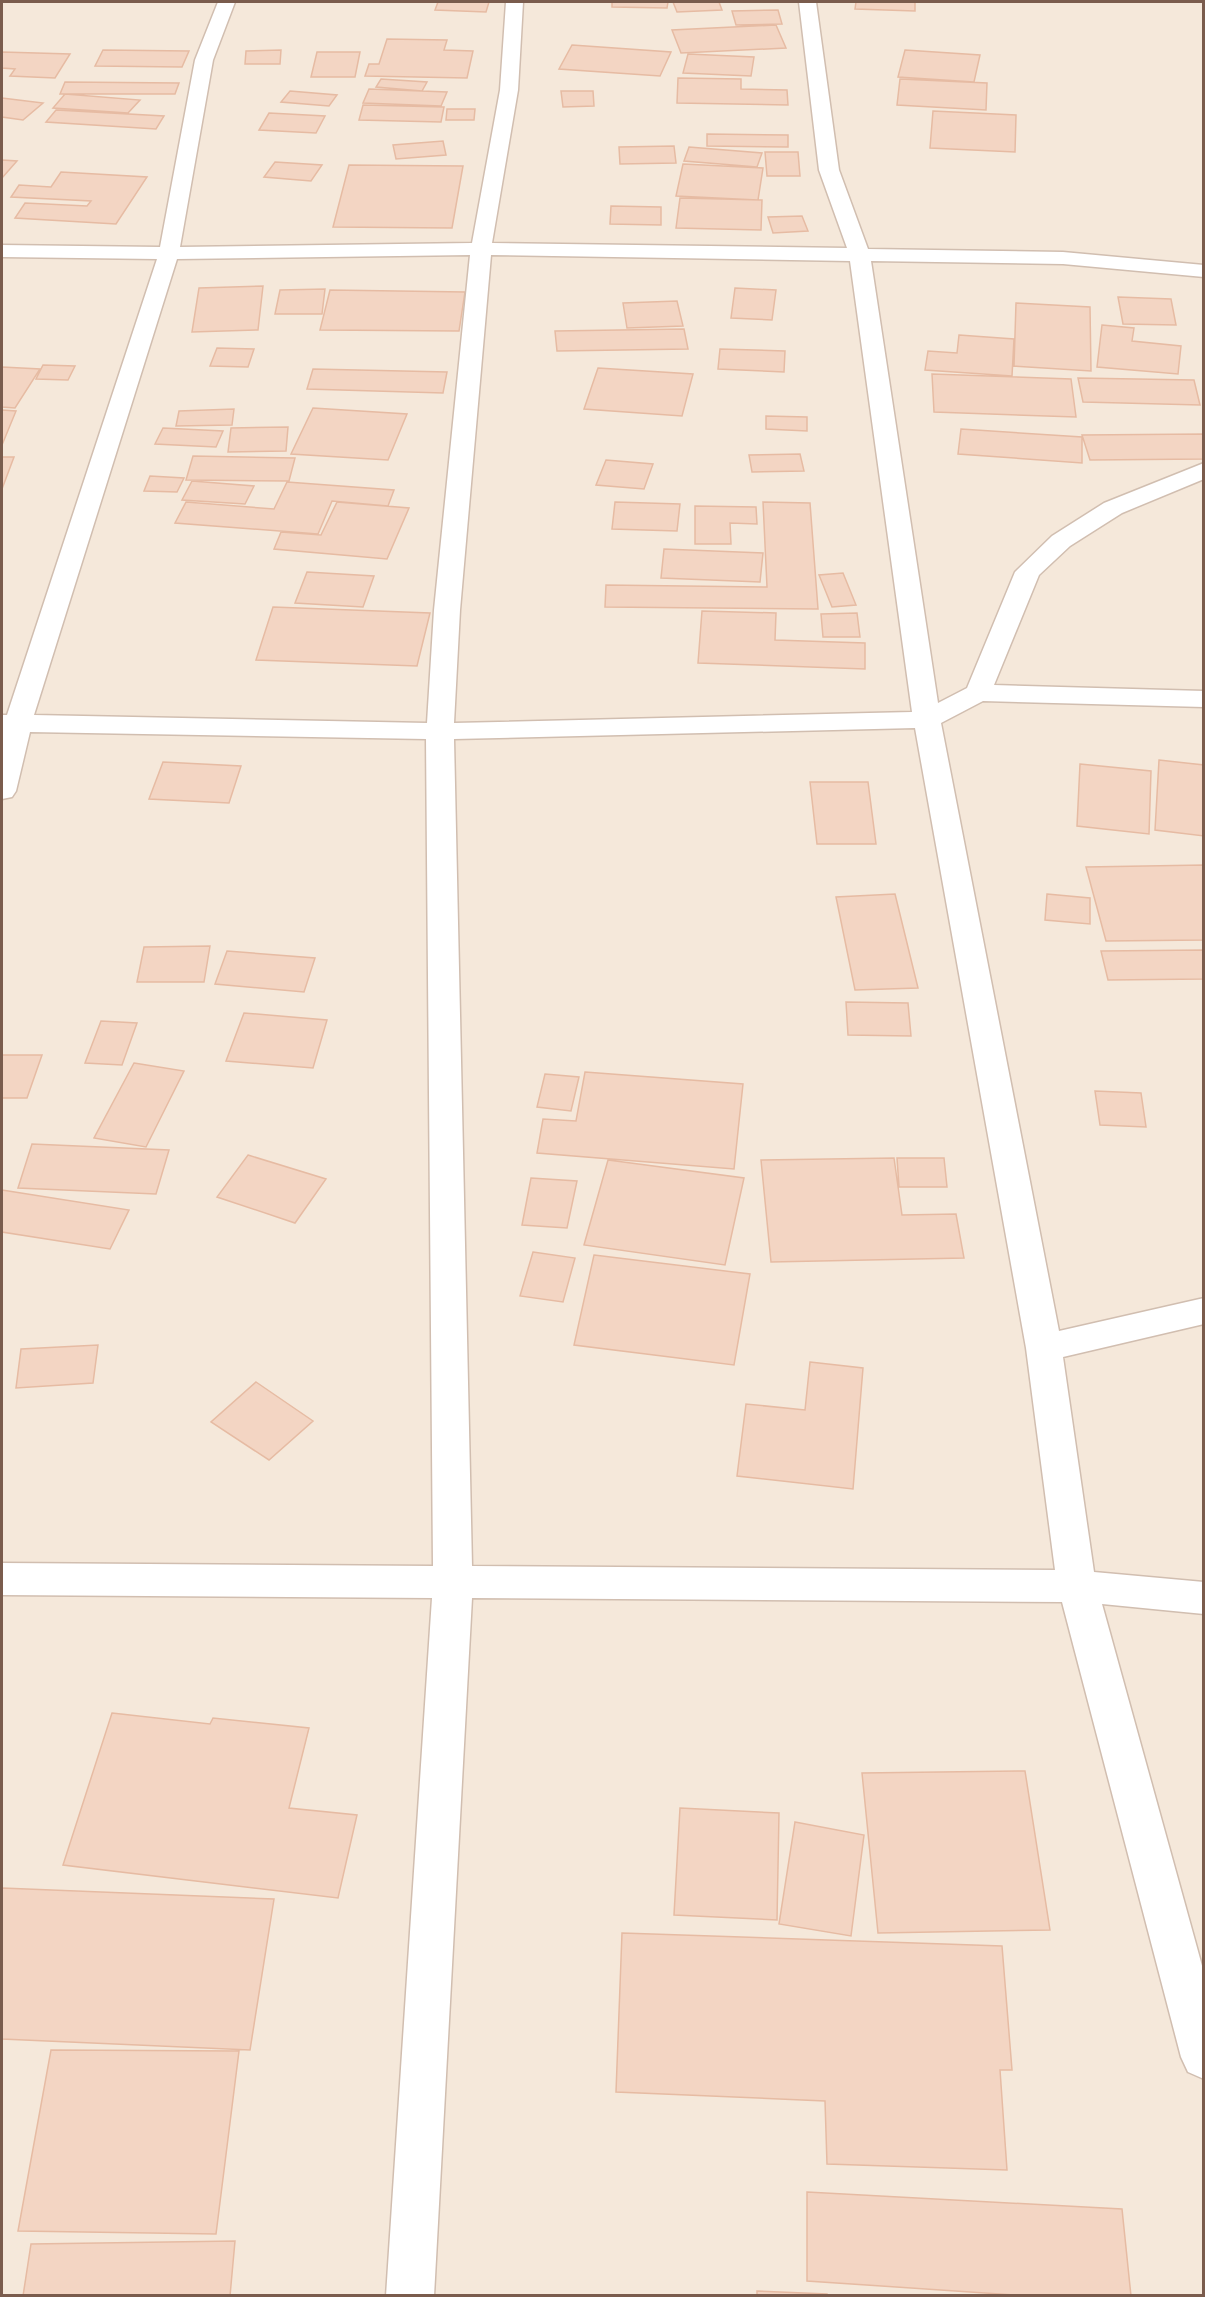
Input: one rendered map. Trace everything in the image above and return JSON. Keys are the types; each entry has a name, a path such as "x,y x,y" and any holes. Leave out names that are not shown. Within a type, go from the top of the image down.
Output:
{"street":[{"path":"2,791 10,724 169,252 204,60 226,2"},
{"path":"410,2295 453,1581 440,730 447,610 482,249 509,90 515,2"},
{"path":"808,2 829,170 860,256 927,720 1044,1348 1077,1586 1203,2057"},
{"path":"2,251 482,249 1063,258 1203,271"},
{"path":"978,693 1028,573 1061,541 1113,508 1203,470"},
{"path":"10,724 440,730 927,720 978,693 1203,699"},
{"path":"1044,1348 1203,1311"},
{"path":"2,1579 1077,1586 1203,1598"}],"shaded area":[{"path":"2,2 1203,2 1203,2295 2,2295"}],"building":[{"path":"438,2 489,2 486,12 435,10"},
{"path":"612,2 668,2 667,8 612,7"},
{"path":"673,2 719,2 722,10 677,12"},
{"path":"856,2 915,2 915,11 855,9"},
{"path":"778,10 782,24 736,25 732,11"},
{"path":"776,25 786,48 681,53 672,30"},
{"path":"387,39 447,40 444,50 473,51 467,78 365,76 369,64 379,64"},
{"path":"572,45 671,52 660,76 559,69"},
{"path":"103,50 189,51 182,67 95,66"},
{"path":"281,50 280,64 245,64 246,51"},
{"path":"905,50 980,55 974,82 898,77"},
{"path":"2,52 70,54 55,78 10,76 15,69 2,68"},
{"path":"317,52 360,52 355,77 311,77"},
{"path":"688,54 754,57 751,76 683,73"},
{"path":"678,78 741,79 741,89 787,90 788,105 677,103"},
{"path":"381,79 427,82 422,91 376,87"},
{"path":"900,79 987,83 986,110 897,105"},
{"path":"65,82 179,83 175,94 60,94"},
{"path":"369,89 447,92 441,106 363,103"},
{"path":"290,91 337,95 329,106 281,102"},
{"path":"561,91 593,91 594,106 563,107"},
{"path":"65,94 140,100 128,113 53,108"},
{"path":"2,98 43,103 23,120 2,117"},
{"path":"363,105 444,107 441,122 359,120"},
{"path":"447,109 475,109 474,120 446,120"},
{"path":"56,110 164,116 156,129 46,122"},
{"path":"933,111 1016,115 1015,152 930,148"},
{"path":"269,113 325,116 316,133 259,130"},
{"path":"707,134 788,135 788,147 707,146"},
{"path":"443,141 446,155 396,159 393,145"},
{"path":"674,146 676,163 620,164 619,147"},
{"path":"689,147 762,153 757,167 684,161"},
{"path":"765,152 798,152 800,176 767,176"},
{"path":"2,160 17,161 2,178"},
{"path":"275,162 322,165 311,181 264,177"},
{"path":"683,164 763,168 758,200 676,196"},
{"path":"349,165 463,166 452,228 333,227"},
{"path":"61,172 147,177 116,224 15,218 25,203 87,206 91,201 11,197 19,185 51,187"},
{"path":"680,198 762,200 761,230 676,228"},
{"path":"611,206 661,207 661,225 610,224"},
{"path":"802,216 808,231 773,233 768,217"},
{"path":"263,286 258,330 192,332 199,288"},
{"path":"735,288 776,290 772,320 731,318"},
{"path":"325,289 322,314 275,314 280,290"},
{"path":"330,290 465,292 459,331 320,330"},
{"path":"1118,297 1171,299 1176,325 1123,324"},
{"path":"677,301 683,326 627,328 623,303"},
{"path":"1016,303 1090,307 1091,371 1014,366"},
{"path":"1102,325 1134,328 1132,341 1181,346 1178,374 1097,367"},
{"path":"684,329 688,349 557,351 555,331"},
{"path":"959,335 1014,339 1012,376 925,370 928,351 957,353"},
{"path":"217,348 254,349 248,367 210,366"},
{"path":"720,349 785,351 784,372 718,369"},
{"path":"43,365 75,366 68,380 36,379"},
{"path":"2,367 40,369 15,408 2,407"},
{"path":"598,368 693,374 682,416 584,409"},
{"path":"313,369 447,372 443,393 307,389"},
{"path":"932,374 1071,379 1076,417 934,412"},
{"path":"1078,378 1194,380 1200,405 1083,402"},
{"path":"313,408 407,414 388,460 291,454"},
{"path":"234,409 232,425 176,426 179,411"},
{"path":"2,410 16,411 2,445"},
{"path":"766,416 807,417 807,431 766,429"},
{"path":"288,427 286,451 228,452 231,428"},
{"path":"163,428 223,431 216,447 155,444"},
{"path":"961,429 1082,437 1082,463 958,454"},
{"path":"1204,434 1204,459 1090,460 1082,435"},
{"path":"800,454 804,471 752,472 749,455"},
{"path":"193,456 295,458 289,481 186,480"},
{"path":"2,457 14,457 2,489"},
{"path":"606,460 653,464 644,489 596,485"},
{"path":"150,476 184,478 177,492 144,491"},
{"path":"192,481 254,486 245,504 182,500"},
{"path":"287,482 394,490 388,506 332,501 318,534 175,523 186,502 274,509"},
{"path":"337,502 409,508 387,559 274,549 281,532 321,535"},
{"path":"615,502 680,504 677,531 612,529"},
{"path":"763,502 810,503 818,609 605,607 606,585 767,587"},
{"path":"695,506 756,507 757,524 730,523 731,544 695,544"},
{"path":"664,549 763,553 760,582 661,578"},
{"path":"307,572 374,576 363,607 295,603"},
{"path":"843,573 856,605 832,607 819,575"},
{"path":"273,607 430,613 417,666 256,660"},
{"path":"702,611 776,613 775,640 865,643 865,669 698,663"},
{"path":"857,613 860,637 823,637 821,614"},
{"path":"1159,760 1204,765 1204,836 1155,830"},
{"path":"163,762 241,766 229,803 149,799"},
{"path":"1080,764 1151,771 1149,834 1077,826"},
{"path":"810,782 868,782 876,844 817,844"},
{"path":"1204,865 1204,940 1106,941 1086,867"},
{"path":"895,894 918,988 855,990 836,897"},
{"path":"1047,894 1090,898 1090,924 1045,920"},
{"path":"210,946 204,982 137,982 144,947"},
{"path":"1204,950 1204,979 1108,980 1101,951"},
{"path":"227,951 315,958 304,992 215,984"},
{"path":"846,1002 908,1003 911,1036 848,1035"},
{"path":"244,1013 327,1020 313,1068 226,1061"},
{"path":"101,1021 137,1023 122,1065 85,1063"},
{"path":"2,1055 42,1055 27,1098 2,1098"},
{"path":"134,1063 184,1071 146,1147 94,1138"},
{"path":"585,1072 743,1084 734,1169 537,1153 543,1119 576,1121"},
{"path":"545,1074 579,1077 571,1111 537,1107"},
{"path":"1095,1091 1141,1093 1146,1127 1100,1125"},
{"path":"32,1144 169,1150 156,1194 18,1188"},
{"path":"248,1155 326,1179 295,1223 217,1197"},
{"path":"894,1158 902,1215 956,1214 964,1258 771,1262 761,1160"},
{"path":"897,1158 944,1158 947,1187 899,1187"},
{"path":"608,1160 744,1178 725,1265 584,1245"},
{"path":"531,1178 577,1181 567,1228 522,1225"},
{"path":"2,1190 129,1210 110,1249 2,1232"},
{"path":"533,1252 575,1258 563,1302 520,1296"},
{"path":"594,1255 750,1274 734,1365 574,1345"},
{"path":"98,1345 93,1383 16,1388 21,1349"},
{"path":"810,1362 863,1368 853,1489 737,1476 746,1404 805,1410"},
{"path":"256,1382 313,1421 269,1460 211,1422"},
{"path":"112,1713 210,1724 213,1718 309,1728 289,1808 357,1815 338,1898 63,1865"},
{"path":"1025,1771 1050,1930 878,1933 862,1773"},
{"path":"680,1808 779,1813 777,1920 674,1915"},
{"path":"795,1822 864,1835 851,1936 779,1924"},
{"path":"2,1888 274,1899 250,2050 2,2039"},
{"path":"622,1933 1002,1946 1012,2070 1000,2070 1007,2170 827,2164 825,2101 616,2092"},
{"path":"51,2050 239,2051 216,2234 18,2231"},
{"path":"807,2192 1122,2209 1131,2296 1030,2296 807,2281"},
{"path":"235,2241 230,2296 23,2296 31,2244"},
{"path":"757,2291 827,2294 827,2296 757,2296"}]}
